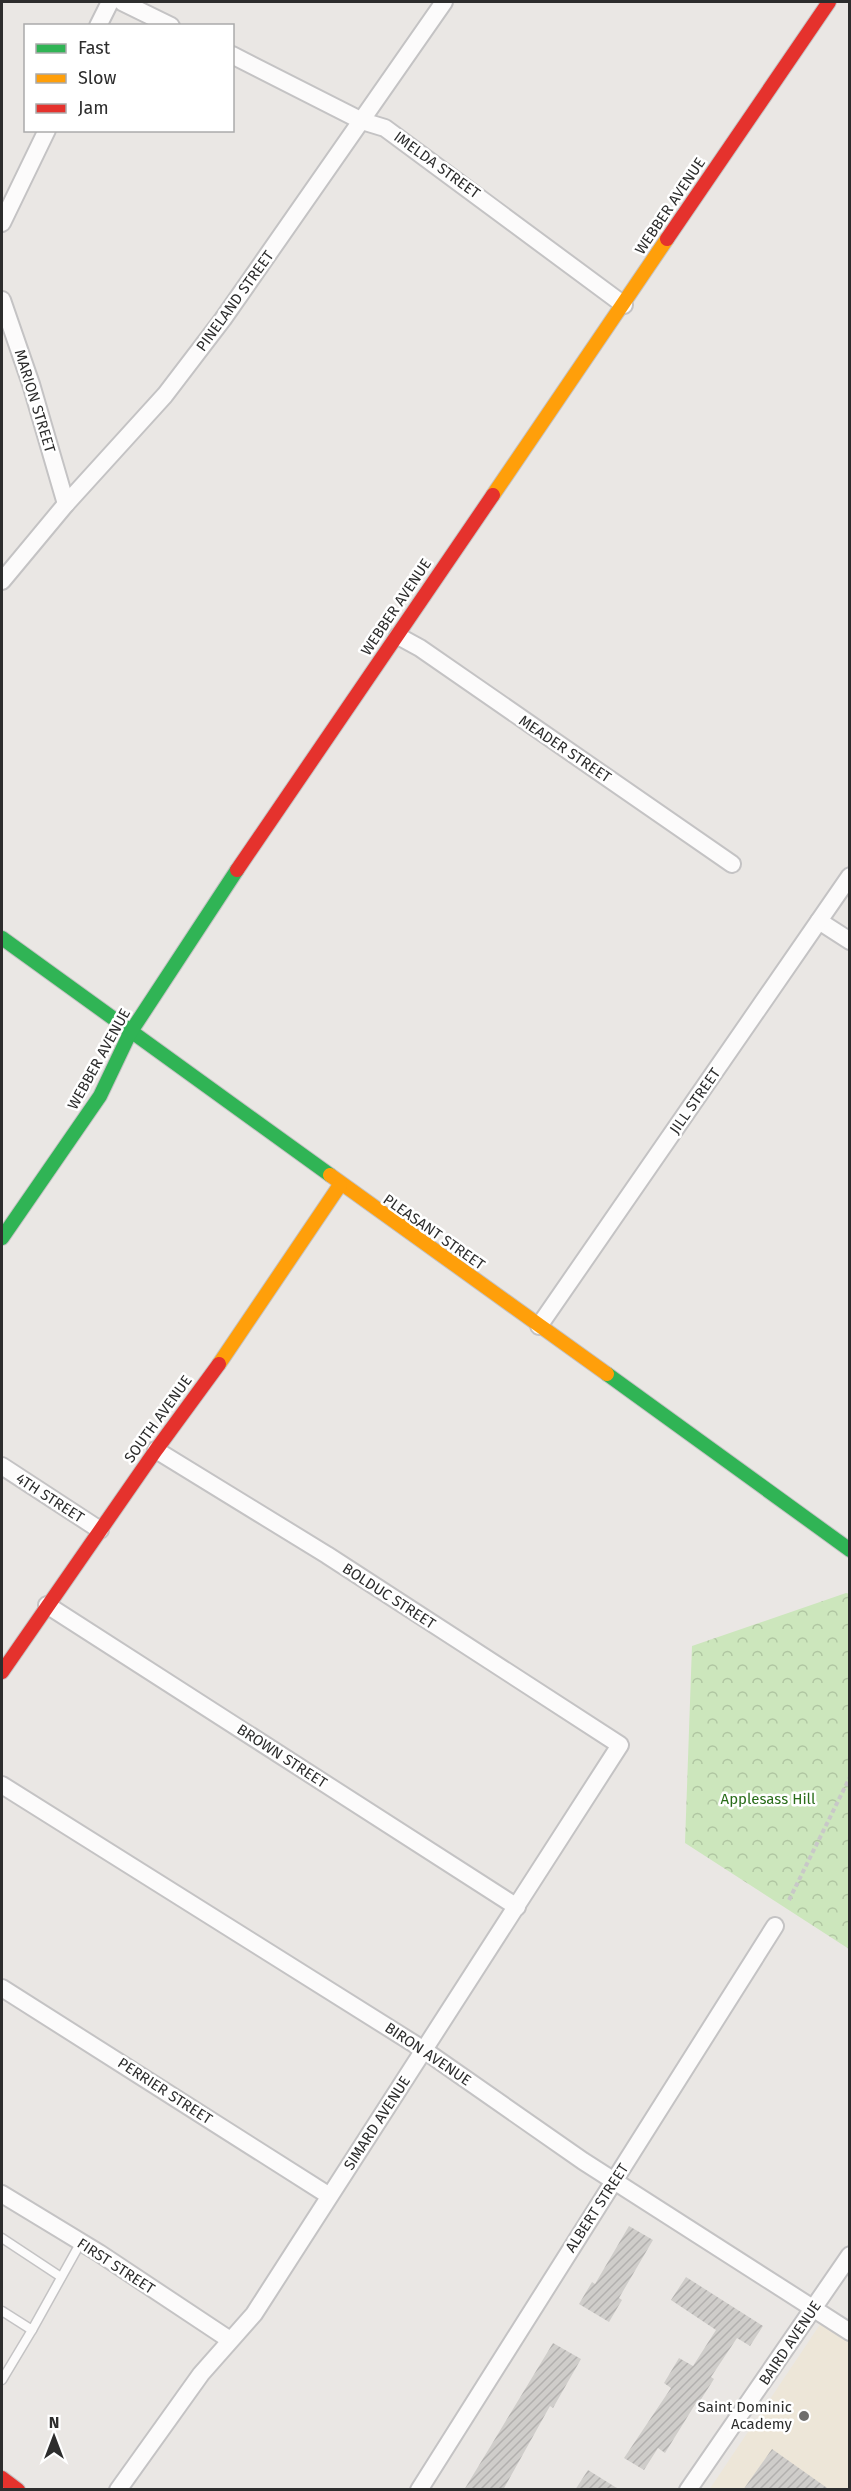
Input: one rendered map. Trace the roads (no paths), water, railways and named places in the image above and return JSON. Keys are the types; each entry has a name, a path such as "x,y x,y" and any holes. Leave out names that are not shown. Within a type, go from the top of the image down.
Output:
{"main road":[{"name":"WEBBER AVENUE","path":"2,1238 100,1096 130,1033 829,2"},
{"name":"PLEASANT STREET","path":"2,938 340,1185 849,1550"},
{"name":"SOUTH AVENUE","path":"2,1672 156,1450 244,1331 340,1185"},
{"path":"2,2478 18,2490"}],"street":[{"path":"99,24 110,2"},
{"path":"122,2 167,24"},
{"name":"PINELAND STREET","path":"2,581 66,504 165,395 223,319 444,2"},
{"name":"IMELDA STREET","path":"234,57 362,121 386,128 624,304"},
{"path":"2,223 46,132"},
{"name":"MARION STREET","path":"2,300 31,384 66,504"},
{"name":"MEADER STREET","path":"398,636 420,648 732,864"},
{"name":"JILL STREET","path":"539,1326 849,876"},
{"path":"819,921 849,941"},
{"name":"BOLDUC STREET","path":"156,1450 327,1555 620,1745"},
{"name":"4TH STREET","path":"2,1466 100,1530"},
{"name":"BROWN STREET","path":"47,1605 517,1906"},
{"name":"SIMARD AVENUE","path":"118,2490 201,2374 254,2314 328,2195 620,1745"},
{"name":"BIRON AVENUE","path":"2,1785 424,2050 615,2181 749,2265 849,2332"},
{"name":"ALBERT STREET","path":"419,2490 775,1926"},
{"name":"PERRIER STREET","path":"2,1988 328,2195"},
{"name":"FIRST STREET","path":"2,2194 81,2242 230,2340"},
{"name":"BAIRD AVENUE","path":"688,2490 849,2255"}],"lane":[{"path":"2,2238 62,2277"},
{"path":"2,2380 81,2242"},
{"path":"2,2311 32,2330"}],"place":[{"name":"Saint Dominic Academy","path":"804,2416"}],"park label":[{"name":"Applesass Hill","path":"768,1799"}]}
